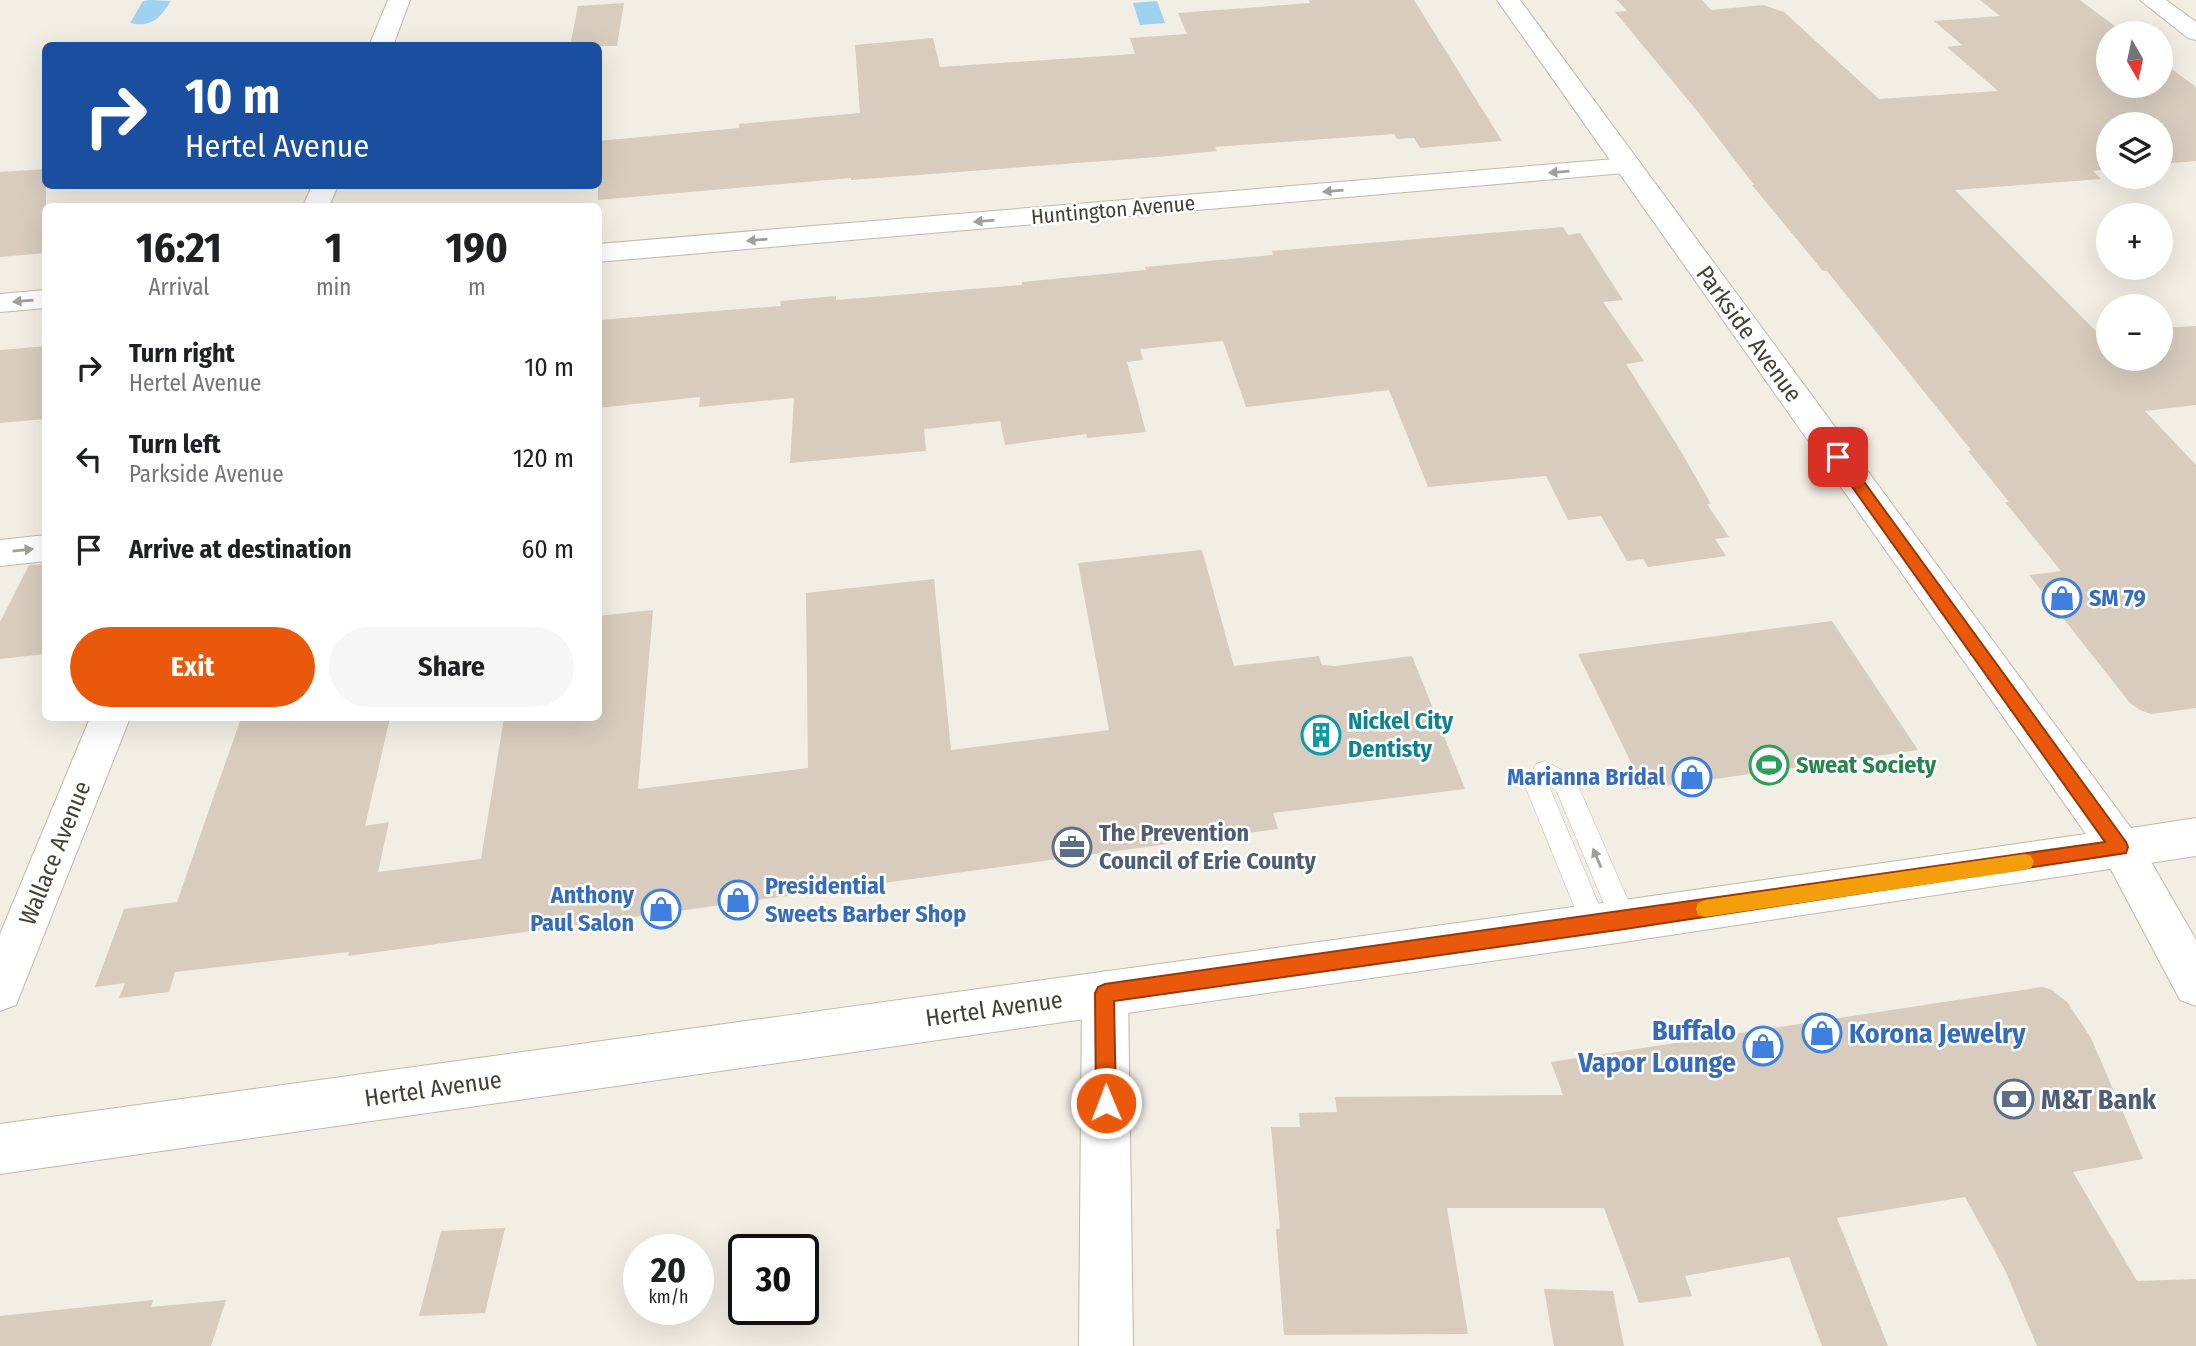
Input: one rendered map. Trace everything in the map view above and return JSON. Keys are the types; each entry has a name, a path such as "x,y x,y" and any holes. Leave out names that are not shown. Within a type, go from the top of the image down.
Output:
{"street":[{"path":"383,42 399,0"},
{"name":"Parkside Avenue","path":"1508,0 2120,847 2196,984"},
{"path":"2151,0 2196,33"},
{"name":"Huntington Avenue","path":"602,253 1628,166"},
{"path":"0,303 42,299"},
{"path":"0,553 42,548"},
{"name":"Wallace Avenue","path":"0,989 109,721"},
{"name":"Hertel Avenue","path":"0,1149 1609,923 2196,837"},
{"path":"1105,993 1106,1346"}],"lane":[{"path":"1545,771 1565,783 1609,923 1537,786 1545,771"}],"water":[{"path":"143,1 171,1 150,23 130,23"},
{"path":"1157,1 1165,23 1140,25 1133,3"}],"building":[{"path":"1309,0 1414,0 1502,141 1420,148 1414,138 1397,139 1394,134 1215,147 1217,151 1157,157 851,178 598,200 598,189 602,189 602,141 860,113 855,45 933,38 940,67 1135,54 1130,38 1187,34 1178,13 1310,3"},
{"path":"1617,0 1702,0 1711,10 1763,5 1784,12 1879,99 1998,91 1947,47 1962,45 1934,21 2000,16 1980,0 2080,0 2108,21 2096,21 2096,98 2174,98 2174,71 2196,87 2196,161 2173,163 2173,112 2096,112 2096,171 2093,171 2096,179 1955,190 2096,331 2096,371 2173,371 2173,327 2196,326 2196,405 2145,411 2196,465 2196,708 2151,714 2130,703 2029,575 2061,571 2005,502 2009,502 1968,451 1971,450 1827,271 1823,271 1752,185 1698,112 1615,12 1627,11"},
{"path":"624,3 617,46 602,46 602,42 571,42 578,6"},
{"path":"42,169 42,189 46,189 46,203 42,203 42,253 0,257 0,172"},
{"path":"1563,227 1568,235 1580,233 1623,300 1603,302 1644,361 1626,364 1679,448 1711,504 1707,504 1729,537 1715,539 1726,556 1648,567 1643,559 1627,561 1601,516 1568,520 1546,476 1428,487 1389,390 1246,407 1223,341 1140,349 1143,360 1127,362 1146,432 1087,438 1086,434 1005,445 1000,421 924,429 926,451 790,463 794,398 699,407 700,397 602,408 602,320 781,306 780,301 836,296 836,300 1022,285 1022,282 1146,270 1145,267 1273,255 1272,251"},
{"path":"42,346 42,419 0,423 0,350"},
{"path":"1202,550 1234,666 1319,656 1322,665 1335,666 1412,656 1465,789 1273,813 1278,829 348,956 349,952 175,972 169,992 119,998 125,983 95,987 124,909 177,902 240,721 389,721 365,826 389,822 378,872 481,859 504,721 602,721 602,616 653,610 638,789 808,768 806,593 934,579 951,750 1109,730 1078,563"},
{"path":"42,564 42,654 0,659 0,622 29,565"},
{"path":"1832,621 1918,750 1644,789 1578,654"},
{"path":"2042,987 2052,990 2067,1002 2091,1038 2143,1159 2073,1172 2137,1281 2196,1279 2196,1346 2037,1346 2005,1270 1965,1197 1837,1218 1888,1346 1822,1346 1789,1257 1685,1276 1692,1296 1639,1303 1604,1208 1447,1208 1468,1334 1284,1335 1276,1229 1280,1229 1271,1127 1300,1127 1299,1113 1337,1112 1335,1097 1563,1095 1551,1062"},
{"path":"505,1228 485,1313 419,1316 441,1231"},
{"path":"1544,1289 1613,1291 1624,1346 1554,1346"},
{"path":"153,1300 151,1307 226,1300 211,1346 0,1346 0,1316"}],"slow traffic":[{"path":"1705,909 2025,862"}],"place":[{"name":"SM 79","path":"2062,598"},
{"name":"Nickel City Dentisty","path":"1321,735"},
{"name":"Sweat Society","path":"1769,765"},
{"name":"Marianna Bridal","path":"1692,777"},
{"name":"The Prevention Council of Erie County","path":"1072,847"},
{"name":"Presidential Sweets Barber Shop","path":"738,900"},
{"name":"Anthony Paul Salon","path":"661,909"},
{"name":"Korona Jewelry","path":"1822,1033"},
{"name":"Buffalo Vapor Lounge","path":"1763,1046"},
{"name":"M&T Bank","path":"2014,1099"}],"route":[{"path":"1106,1103 1105,993 1625,921 2120,847 1838,457"}]}
